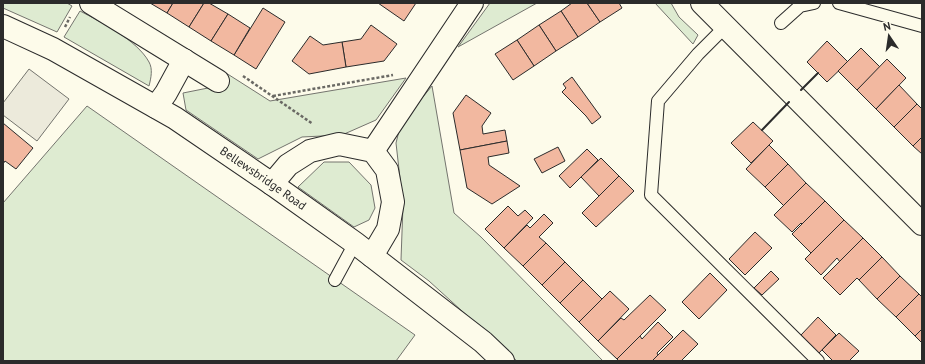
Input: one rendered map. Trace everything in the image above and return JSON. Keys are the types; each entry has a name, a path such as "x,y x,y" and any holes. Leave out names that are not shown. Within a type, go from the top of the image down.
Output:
{"street":[{"path":"91,3 218,82"},
{"path":"373,151 472,3"},
{"path":"702,3 922,224"},
{"name":"Bellewsbridge Road","path":"3,26 52,49 175,118 272,184 372,256 483,342 503,361"},
{"path":"156,107 184,60"},
{"path":"272,184 288,165 310,151 338,144 373,151 387,170 393,202 388,229 372,256"}],"lane":[{"path":"781,23 800,6 814,3"},
{"path":"840,3 922,26"},
{"path":"726,26 698,54 658,101 651,195 818,361"},
{"path":"335,280 354,243"}],"path":[{"path":"218,82 232,69 324,132 338,144"},
{"path":"273,96 428,69"}],"green space":[{"path":"3,3 67,3 72,6 57,32 3,8"},
{"path":"490,3 537,3 458,47"},
{"path":"655,3 671,3 679,17 698,35 693,44"},
{"path":"80,11 118,32 136,46 149,62 151,68 149,86 64,37"},
{"path":"226,73 270,101 406,78 376,120 342,135 302,137 258,159 186,110 183,93 213,87"},
{"path":"432,86 454,213 481,237 603,361 517,361 429,281 401,260 403,205 396,143 401,123"},
{"path":"87,106 415,335 396,361 3,361 3,203"},
{"path":"324,162 349,162 371,185 375,208 369,220 354,227 298,187"}],"shaded area":[{"path":"29,69 69,99 37,141 3,115 3,103"}],"building":[{"path":"150,3 173,3 167,13"},
{"path":"173,3 204,3 189,27 167,13"},
{"path":"204,3 209,3 228,14 211,41 189,27"},
{"path":"378,3 416,3 404,21"},
{"path":"572,3 587,3 600,22 578,37 561,11"},
{"path":"587,3 619,3 622,8 600,22"},
{"path":"263,8 285,22 256,69 234,55"},
{"path":"561,11 578,37 556,51 539,25"},
{"path":"228,14 250,28 234,55 211,41"},
{"path":"371,25 397,44 384,61 346,67 342,42 361,39"},
{"path":"539,25 556,51 534,66 517,40"},
{"path":"310,36 323,45 342,42 346,67 309,74 292,61"},
{"path":"517,40 534,66 513,80 495,54"},
{"path":"827,41 848,62 827,82 807,62"},
{"path":"861,48 880,67 857,90 838,71"},
{"path":"887,59 906,78 876,109 857,90"},
{"path":"572,77 601,117 592,124 562,92 566,88 563,84"},
{"path":"899,85 917,104 894,127 876,109"},
{"path":"466,95 491,113 482,126 483,134 505,130 507,141 460,150 453,113"},
{"path":"917,104 922,109 922,137 913,146 894,127"},
{"path":"753,122 773,141 751,163 731,143"},
{"path":"3,123 33,148 16,169 5,161 3,164"},
{"path":"922,137 922,154 913,146"},
{"path":"507,141 509,153 488,157 489,165 520,186 492,204 467,188 460,150"},
{"path":"769,145 788,164 765,187 746,169"},
{"path":"558,147 565,161 542,173 534,159"},
{"path":"587,149 598,160 570,188 559,176"},
{"path":"601,158 619,176 599,196 581,177"},
{"path":"788,164 806,183 784,206 765,187"},
{"path":"619,176 634,191 596,227 582,213"},
{"path":"806,183 825,201 792,232 774,215"},
{"path":"825,201 844,220 811,253 792,234"},
{"path":"508,206 518,216 525,210 533,218 504,248 485,229"},
{"path":"544,214 553,223 539,237 546,243 523,266 504,248 527,225 530,228"},
{"path":"844,220 863,238 840,262 837,258 821,275 805,259"},
{"path":"755,232 772,248 745,275 729,259"},
{"path":"863,238 882,257 859,280 857,278 840,295 823,278"},
{"path":"546,243 565,262 542,285 523,266"},
{"path":"882,257 900,276 877,299 859,280"},
{"path":"565,262 583,280 560,303 542,285"},
{"path":"771,271 779,279 762,295 754,288"},
{"path":"710,273 727,290 699,319 682,302"},
{"path":"900,276 919,294 896,317 877,299"},
{"path":"583,280 602,299 579,322 560,303"},
{"path":"610,291 629,309 598,341 579,322"},
{"path":"919,294 922,297 922,329 915,336 896,317"},
{"path":"650,295 666,310 617,359 598,341 621,318 624,320"},
{"path":"818,317 836,335 819,353 801,335"},
{"path":"658,322 673,337 657,353 658,355 652,361 619,361 617,359 640,336 642,339"},
{"path":"922,329 922,343 915,336"},
{"path":"683,330 698,344 681,361 652,361"},
{"path":"839,333 859,351 849,361 833,361 822,350"}],"wall":[{"path":"801,90 818,73"},
{"path":"762,130 789,102"}]}
